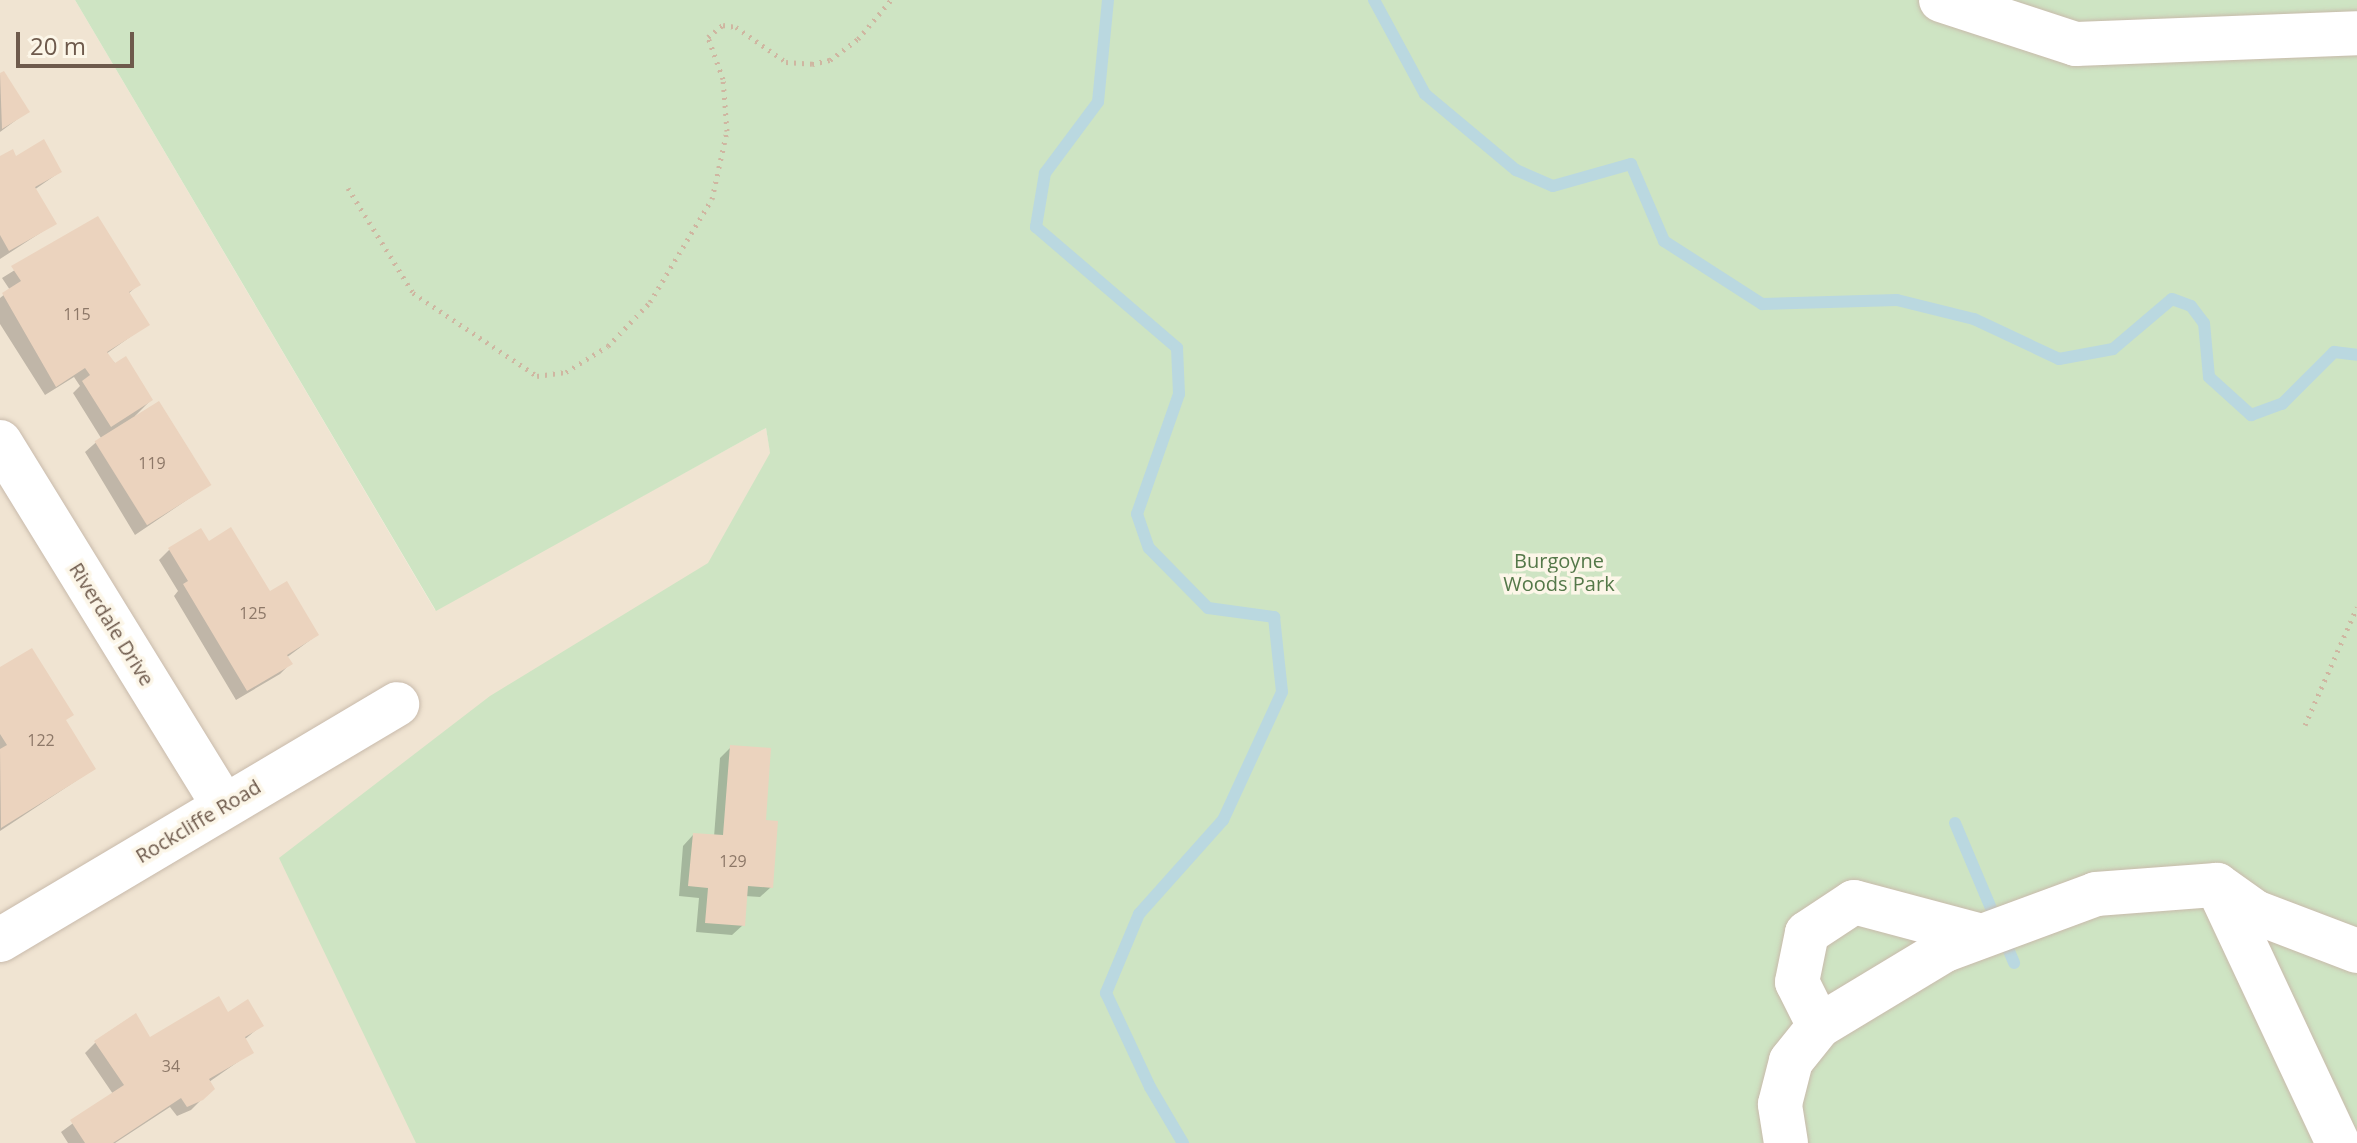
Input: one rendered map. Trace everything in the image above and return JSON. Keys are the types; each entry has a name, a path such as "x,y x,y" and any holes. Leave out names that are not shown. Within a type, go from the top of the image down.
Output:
{"street":[{"path":"1941,0 2076,44 2357,33"},
{"name":"Riverdale Drive","path":"0,442 224,806"},
{"name":"Rockcliffe Road","path":"0,940 397,704"},
{"path":"2217,885 2338,1143"},
{"path":"1786,1143 1780,1104 1791,1061 1819,1026 1945,950 2096,894 2217,885 2255,912 2357,951"},
{"path":"1819,1026 1797,982 1807,933 1854,902 1982,936"},
{"path":"2345,1143 2357,1129"}],"path":[{"path":"348,188 413,293 483,344 537,376 566,372 608,346 650,302 712,199 727,131 723,79 708,37 723,25 736,27 786,62 812,64 830,60 858,39 891,0"},
{"path":"2305,725 2357,607"}],"shaded area":[{"path":"0,0 75,0 435,610 766,428 815,714 760,1143 0,1143"}],"green space":[{"name":"Burgoyne Woods Park","path":"75,0 2357,0 2357,1143 416,1143 279,858 490,696 708,563 770,453 766,428 436,611"}],"building":[{"path":"4,71 30,112 2,129 0,73"},
{"path":"44,139 62,172 35,187 57,224 9,251 0,235 0,156 13,149 16,156"},
{"path":"98,216 141,285 129,292 150,325 107,352 115,363 126,356 153,400 111,427 82,381 90,375 85,368 56,387 2,293 21,281 11,266"},
{"path":"159,401 211,485 147,525 95,441"},
{"path":"231,527 270,591 287,581 319,635 287,655 293,664 247,691 183,584 188,581 168,548 201,528 209,541"},
{"path":"32,648 74,715 66,720 96,769 1,828 0,749 7,745 0,734 0,667"},
{"path":"730,745 771,748 766,820 778,821 773,888 748,886 745,926 705,923 708,888 688,886 693,833 723,835"},
{"path":"219,996 228,1012 248,999 264,1026 245,1037 254,1053 209,1079 215,1089 203,1100 187,1107 181,1098 113,1143 85,1143 70,1120 124,1085 94,1041 136,1013 150,1037"}],"waterway":[{"path":"1108,0 1098,102 1045,173 1036,227 1177,348 1179,394 1137,514 1149,548 1208,608 1274,617 1282,692 1223,820 1139,914 1106,993 1150,1087 1183,1143"},
{"path":"1374,0 1425,94 1516,170 1553,186 1631,164 1664,241 1762,304 1897,300 1974,319 2059,359 2113,349 2172,299 2191,306 2204,323 2209,377 2251,415 2282,404 2334,352 2357,355"},
{"path":"1955,823 2014,963"}]}
